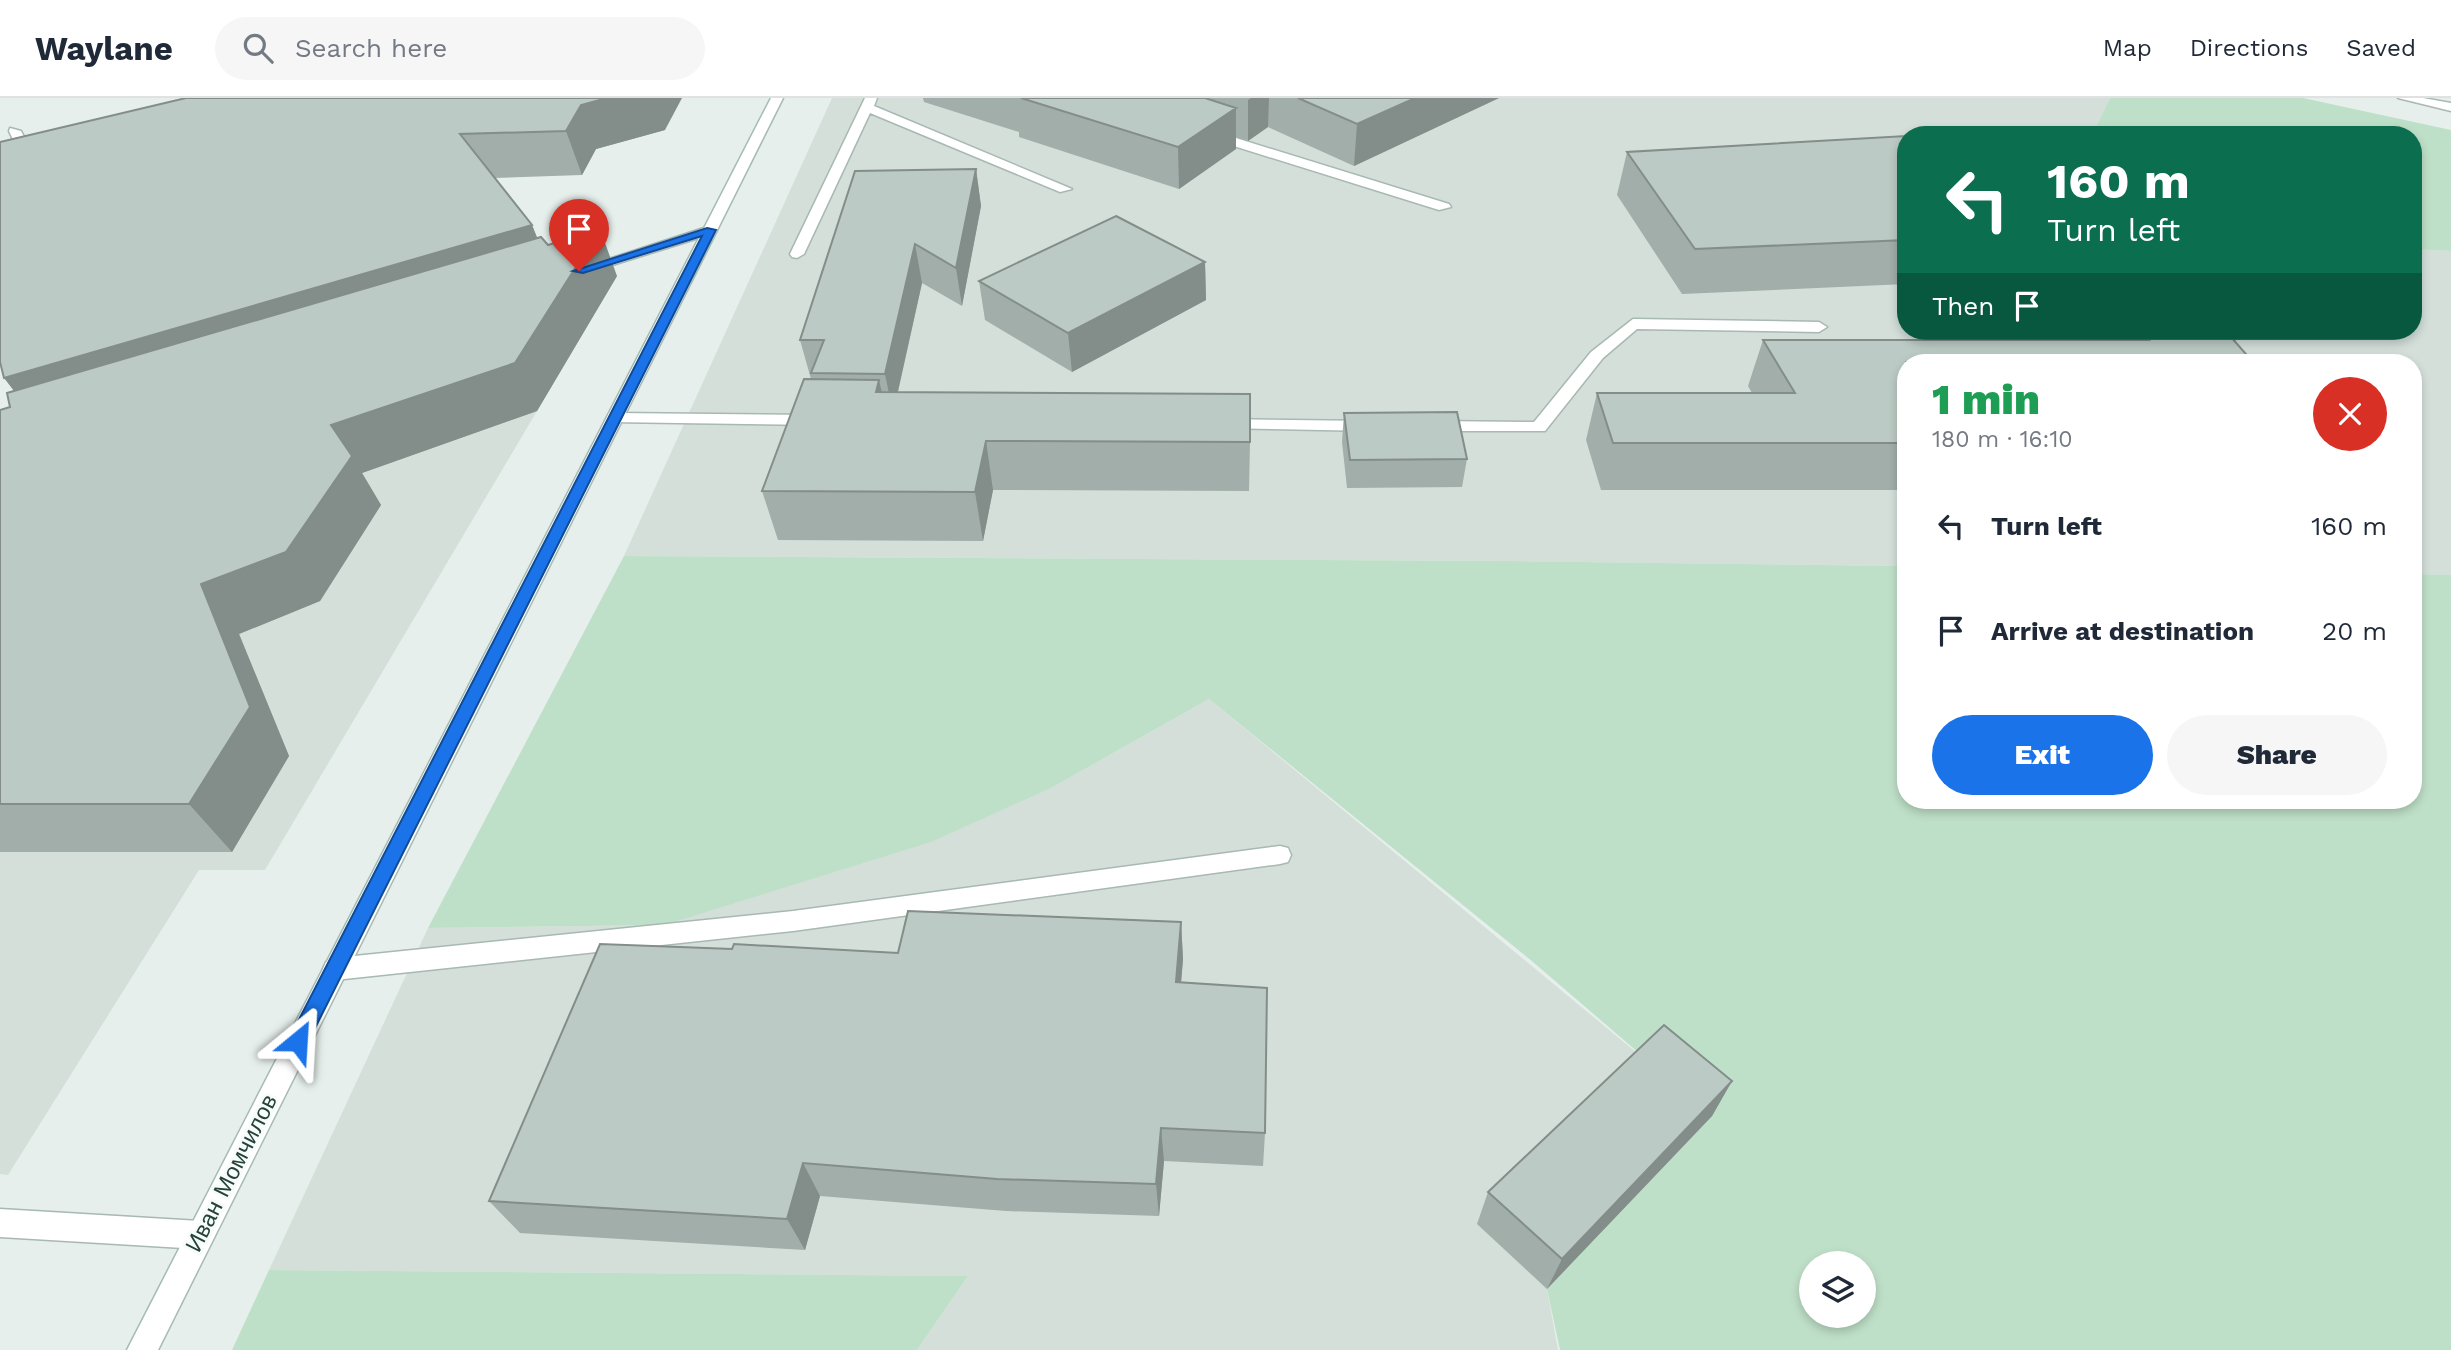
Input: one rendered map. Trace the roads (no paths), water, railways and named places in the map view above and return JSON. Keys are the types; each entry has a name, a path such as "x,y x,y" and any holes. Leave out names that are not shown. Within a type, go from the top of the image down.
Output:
{"street":[{"name":"Иван Момчилов","path":"142,1350 777,98"},
{"path":"2404,98 2451,107"},
{"path":"797,254 868,102 1065,189"},
{"path":"1194,129 1444,207"},
{"path":"15,131 35,172 23,175"},
{"path":"566,275 710,230"},
{"path":"1416,426 1539,427 1597,355 1633,324 1819,327"},
{"path":"615,418 838,421"},
{"path":"1210,424 1388,426"},
{"path":"335,969 793,921 1280,855"},
{"path":"0,1223 200,1235"}]}
